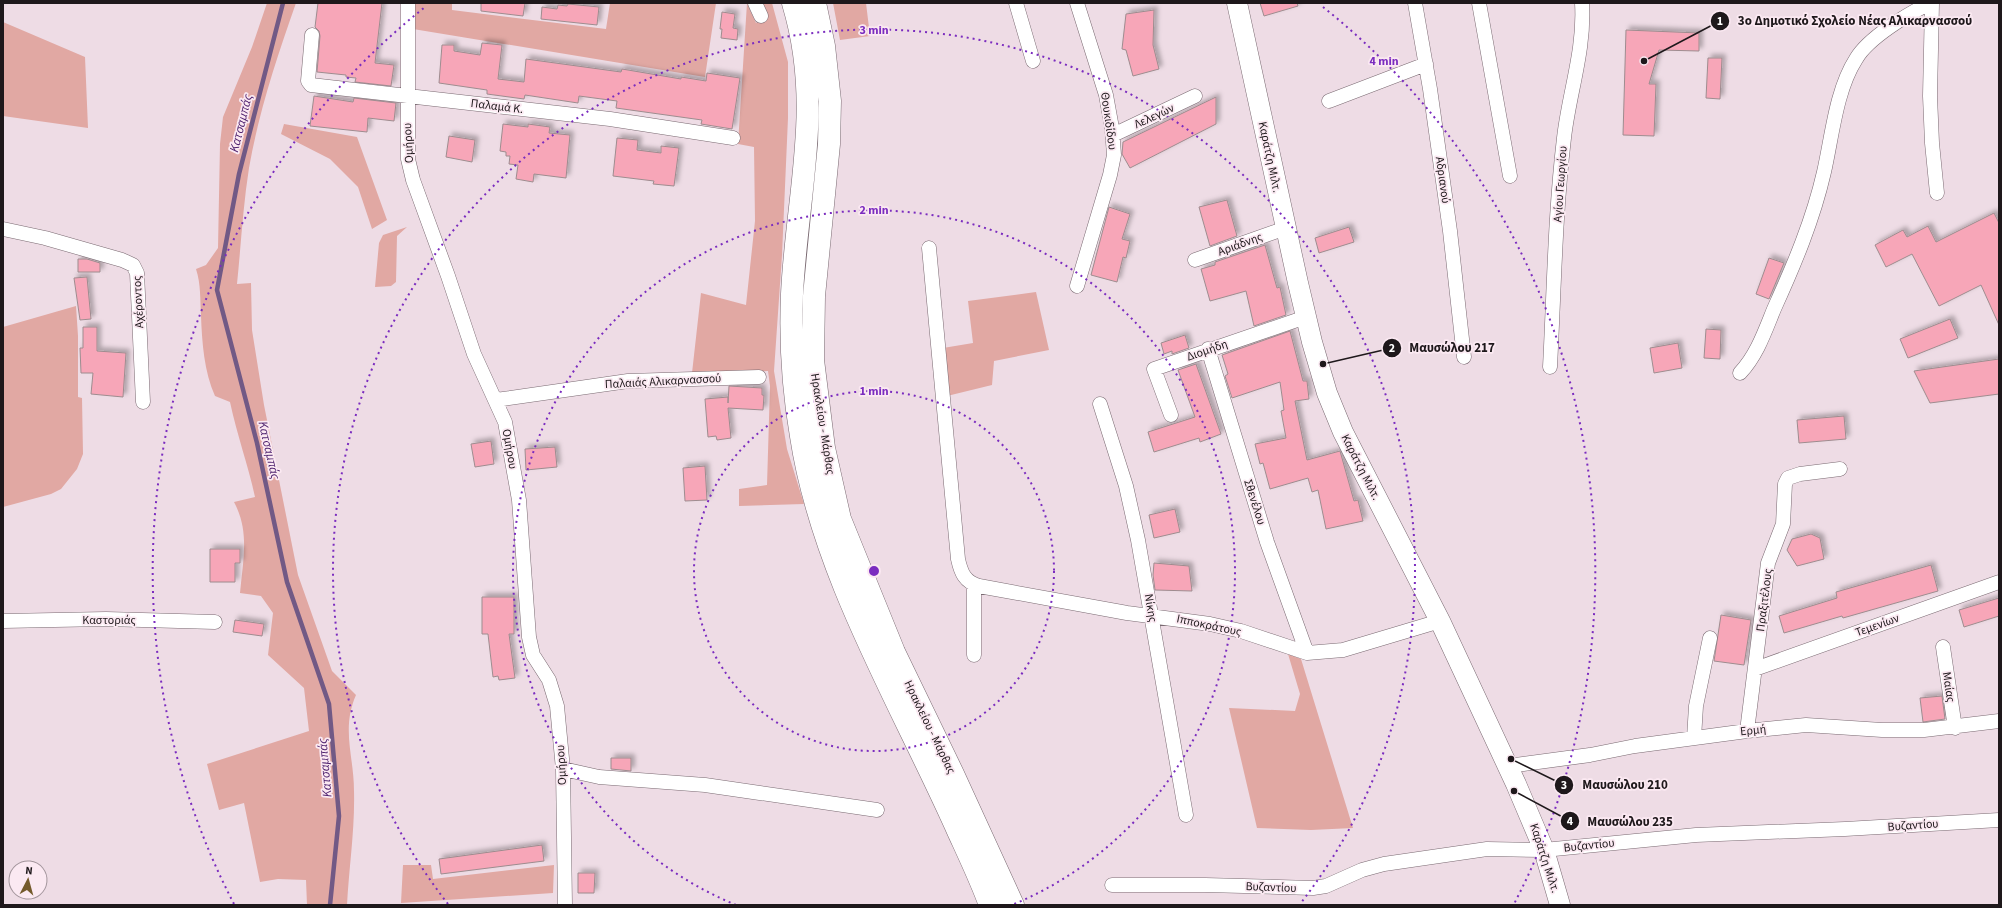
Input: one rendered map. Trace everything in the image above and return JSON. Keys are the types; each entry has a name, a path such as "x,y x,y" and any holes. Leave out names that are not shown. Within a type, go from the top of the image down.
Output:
{"main road":[{"name":"Ηρακλείου - Μάρθας","path":"793,3 804,50 808,92 807,142 792,295 794,383 801,438 809,476 826,536 867,640 937,784 990,905"},
{"name":"Ηρακλείου - Μάρθας","path":"815,3 824,46 830,102 829,144 814,296 813,360 824,448 840,519 894,652 953,774 1013,905"}],"street":[{"name":"Ομήρου","path":"408,3 407,149 409,168 474,354 505,422 519,500 529,637 533,655 549,680 555,697 563,769 565,905"},
{"path":"756,3 761,16"},
{"path":"1016,3 1033,61"},
{"name":"Θουκιδίδου","path":"1077,3 1102,78 1113,135 1114,155 1110,175 1077,286"},
{"name":"Καράτζη Μιλτ.","path":"1237,3 1306,317 1323,382 1335,414 1440,621 1529,811 1544,850 1560,905"},
{"name":"Αδριανού","path":"1415,3 1426,64 1450,231 1464,358"},
{"path":"1479,3 1510,176"},
{"name":"Αγίου Γεωργίου","path":"1550,367 1563,140 1580,54 1583,25 1582,3"},
{"path":"1931,3 1930,104 1937,193"},
{"path":"1740,373 1748,364 1759,344 1797,258 1818,197 1834,121 1850,69 1856,57 1888,29 1931,3"},
{"name":"Παλαμά Κ.","path":"312,35 308,83 610,119 733,138"},
{"path":"1329,101 1426,64"},
{"name":"Λελεγών","path":"1113,135 1194,96"},
{"name":"Αριάδνης","path":"1195,260 1286,228"},
{"name":"Αχέροντος","path":"3,229 44,238 122,260 133,265 136,273 143,402"},
{"path":"929,248 958,559 963,575 974,584 974,655"},
{"name":"Διομήδη","path":"1171,415 1154,369 1208,349 1306,317"},
{"name":"Σθενέλου","path":"1208,349 1267,542 1307,653"},
{"name":"Παλαιάς Αλικαρνασσού","path":"496,400 628,381 759,377"},
{"name":"Νίκης","path":"1100,404 1126,486 1152,615 1186,815"},
{"name":"Πραξιτέλους","path":"1747,731 1768,563 1783,524 1785,484 1788,478 1800,474 1840,469"},
{"name":"Τεμενίων","path":"1755,669 1999,582"},
{"name":"Ιπποκράτους","path":"974,584 1127,613 1152,615 1230,628 1307,653 1343,650 1440,621"},
{"name":"Καστοριάς","path":"3,621 112,620 215,622"},
{"path":"1694,738 1696,706 1710,638"},
{"name":"Μαίας","path":"1943,647 1955,728"},
{"name":"Ερμή","path":"1508,766 1590,755 1635,746 1747,731 1806,725 1901,730 1955,728 1999,721"},
{"path":"563,769 600,777 720,786 877,810"},
{"name":"Βυζαντίου","path":"1112,885 1205,885 1313,888 1326,886 1362,870 1384,864 1487,849 1544,850 1696,835 1845,829 1999,820"}],"shaded area":[{"path":"267,3 296,3 269,84 253,147 245,197 237,284 251,283 252,330 264,405 298,575 332,671 356,695 349,719 349,743 354,805 347,905 307,905 306,880 278,879 260,882 244,803 219,810 207,764 309,731 304,688 268,655 273,613 261,596 240,593 244,558 244,535 239,513 234,502 255,497 230,402 215,396 208,377 201,326 200,286 196,269 206,265 218,248 220,144 223,117 252,47"},
{"path":"412,3 452,3 452,10 606,29 610,3 716,3 705,77 413,29"},
{"path":"747,3 756,23 766,18 761,3 772,3 788,62 788,118 782,255 774,371 787,449 804,504 739,506 739,489 767,485 770,386 768,371 692,373 701,293 746,305 755,221 754,147 738,144"},
{"path":"833,3 866,3 870,36 840,40"},
{"path":"3,22 85,57 88,128 3,116"},
{"path":"284,124 357,137 387,220 372,229 358,187 330,159 281,134"},
{"path":"407,227 397,236 396,282 391,286 375,287 379,243 383,235"},
{"path":"1036,292 1049,350 994,361 992,385 947,396 943,348 973,343 968,301"},
{"path":"76,306 78,336 78,397 82,398 83,454 77,469 61,489 51,494 3,507 3,327"},
{"path":"1288,654 1301,659 1353,828 1311,830 1257,828 1229,708 1295,711 1300,694"},
{"path":"403,865 431,865 433,879 554,865 553,893 401,903"}],"building":[{"path":"318,3 382,3 375,63 394,65 391,86 355,82 356,78 346,77 346,75 317,72 320,36 319,31 315,27"},
{"path":"481,3 525,3 523,16 481,11"},
{"path":"1260,3 1297,3 1298,6 1264,16"},
{"path":"568,4 599,7 597,25 541,19 542,7 557,9 558,5 567,6"},
{"path":"1154,10 1153,45 1159,69 1133,76 1126,50 1122,49 1126,14"},
{"path":"722,12 735,14 733,28 738,29 737,40 721,38 722,29 720,29"},
{"path":"1626,30 1699,33 1699,51 1659,50 1649,84 1656,84 1654,136 1623,135"},
{"path":"482,43 502,45 498,79 524,82 526,59 621,72 622,69 681,79 681,77 706,81 707,73 740,78 732,129 701,124 702,120 616,108 617,101 579,96 578,103 525,95 524,99 487,94 487,90 439,83 442,45 454,45 454,51 480,55"},
{"path":"1708,58 1722,58 1720,99 1706,98"},
{"path":"314,96 353,102 354,98 396,103 394,121 368,118 367,132 310,126"},
{"path":"1216,97 1216,124 1130,168 1122,154 1123,142"},
{"path":"503,124 528,127 528,124 550,127 549,133 570,135 566,178 534,174 533,182 516,179 518,165 509,164 510,156 506,156 506,152 500,151"},
{"path":"449,136 475,140 472,162 446,157"},
{"path":"617,138 638,140 637,150 661,153 661,146 679,148 674,186 653,184 654,181 613,176"},
{"path":"1227,200 1237,236 1210,246 1199,207"},
{"path":"1109,207 1130,214 1122,239 1130,241 1126,258 1123,257 1117,282 1091,275"},
{"path":"1994,213 1999,223 1999,325 1981,285 1939,306 1912,254 1886,267 1875,245 1903,230 1907,237 1928,226 1936,242"},
{"path":"1349,227 1354,242 1319,253 1315,238"},
{"path":"1265,245 1277,288 1280,287 1286,315 1254,326 1246,291 1210,301 1201,269 1215,265 1215,262"},
{"path":"1769,258 1784,263 1769,299 1756,294"},
{"path":"78,259 87,259 100,263 100,272 78,272"},
{"path":"87,277 91,319 80,320 74,278"},
{"path":"1950,319 1958,338 1908,358 1900,339"},
{"path":"83,327 97,327 97,351 126,353 123,397 91,394 93,373 81,373 80,348 83,348"},
{"path":"1706,329 1721,330 1720,359 1704,358"},
{"path":"1290,331 1303,381 1307,381 1309,399 1295,401 1307,460 1340,451 1354,501 1358,500 1363,521 1326,529 1318,490 1312,492 1308,478 1270,489 1263,463 1260,464 1255,444 1286,438 1281,411 1284,410 1280,382 1232,398 1225,376 1228,374 1222,355"},
{"path":"1185,335 1189,348 1172,354 1172,351 1164,354 1161,343"},
{"path":"1678,343 1682,368 1654,373 1650,348"},
{"path":"1999,359 1999,394 1930,403 1914,371"},
{"path":"1196,364 1221,434 1200,442 1199,438 1154,452 1148,432 1195,417 1178,370"},
{"path":"729,386 762,388 762,395 764,395 763,410 728,408 731,438 717,440 716,436 708,437 705,399 728,397 728,403"},
{"path":"1844,416 1846,439 1799,443 1797,420"},
{"path":"491,441 494,464 475,467 471,444"},
{"path":"555,447 557,467 526,470 525,449"},
{"path":"705,466 707,500 685,501 683,468"},
{"path":"1175,509 1180,532 1154,538 1149,515"},
{"path":"1811,534 1820,538 1824,559 1797,566 1787,550 1792,539"},
{"path":"210,549 240,549 240,563 235,563 235,582 210,582"},
{"path":"1154,563 1189,566 1192,591 1155,590 1153,575"},
{"path":"1931,565 1938,591 1784,633 1779,616 1837,598 1836,592"},
{"path":"482,597 514,597 514,634 509,634 515,678 499,680 498,676 493,677 488,634 482,634"},
{"path":"1999,598 1999,616 1964,627 1959,610"},
{"path":"1721,615 1751,620 1744,665 1714,661"},
{"path":"235,620 264,624 262,636 233,632"},
{"path":"1942,696 1945,719 1923,722 1920,698"},
{"path":"611,758 631,758 631,771 611,769"},
{"path":"542,845 544,861 441,874 439,859"},
{"path":"578,873 595,873 594,893 578,893"}],"waterway":[{"name":"Κατσαμπάς","path":"283,3 239,174 217,290 257,443 287,582 329,704 339,816 330,905"}],"place":[{"name":"3ο Δημοτικό Σχολείο Νέας Αλικαρνασσού","path":"1644,61"},
{"name":"Μαυσώλου 217","path":"1323,364"},
{"name":"Μαυσώλου 210","path":"1511,759"},
{"name":"Μαυσώλου 235","path":"1514,791"}]}
